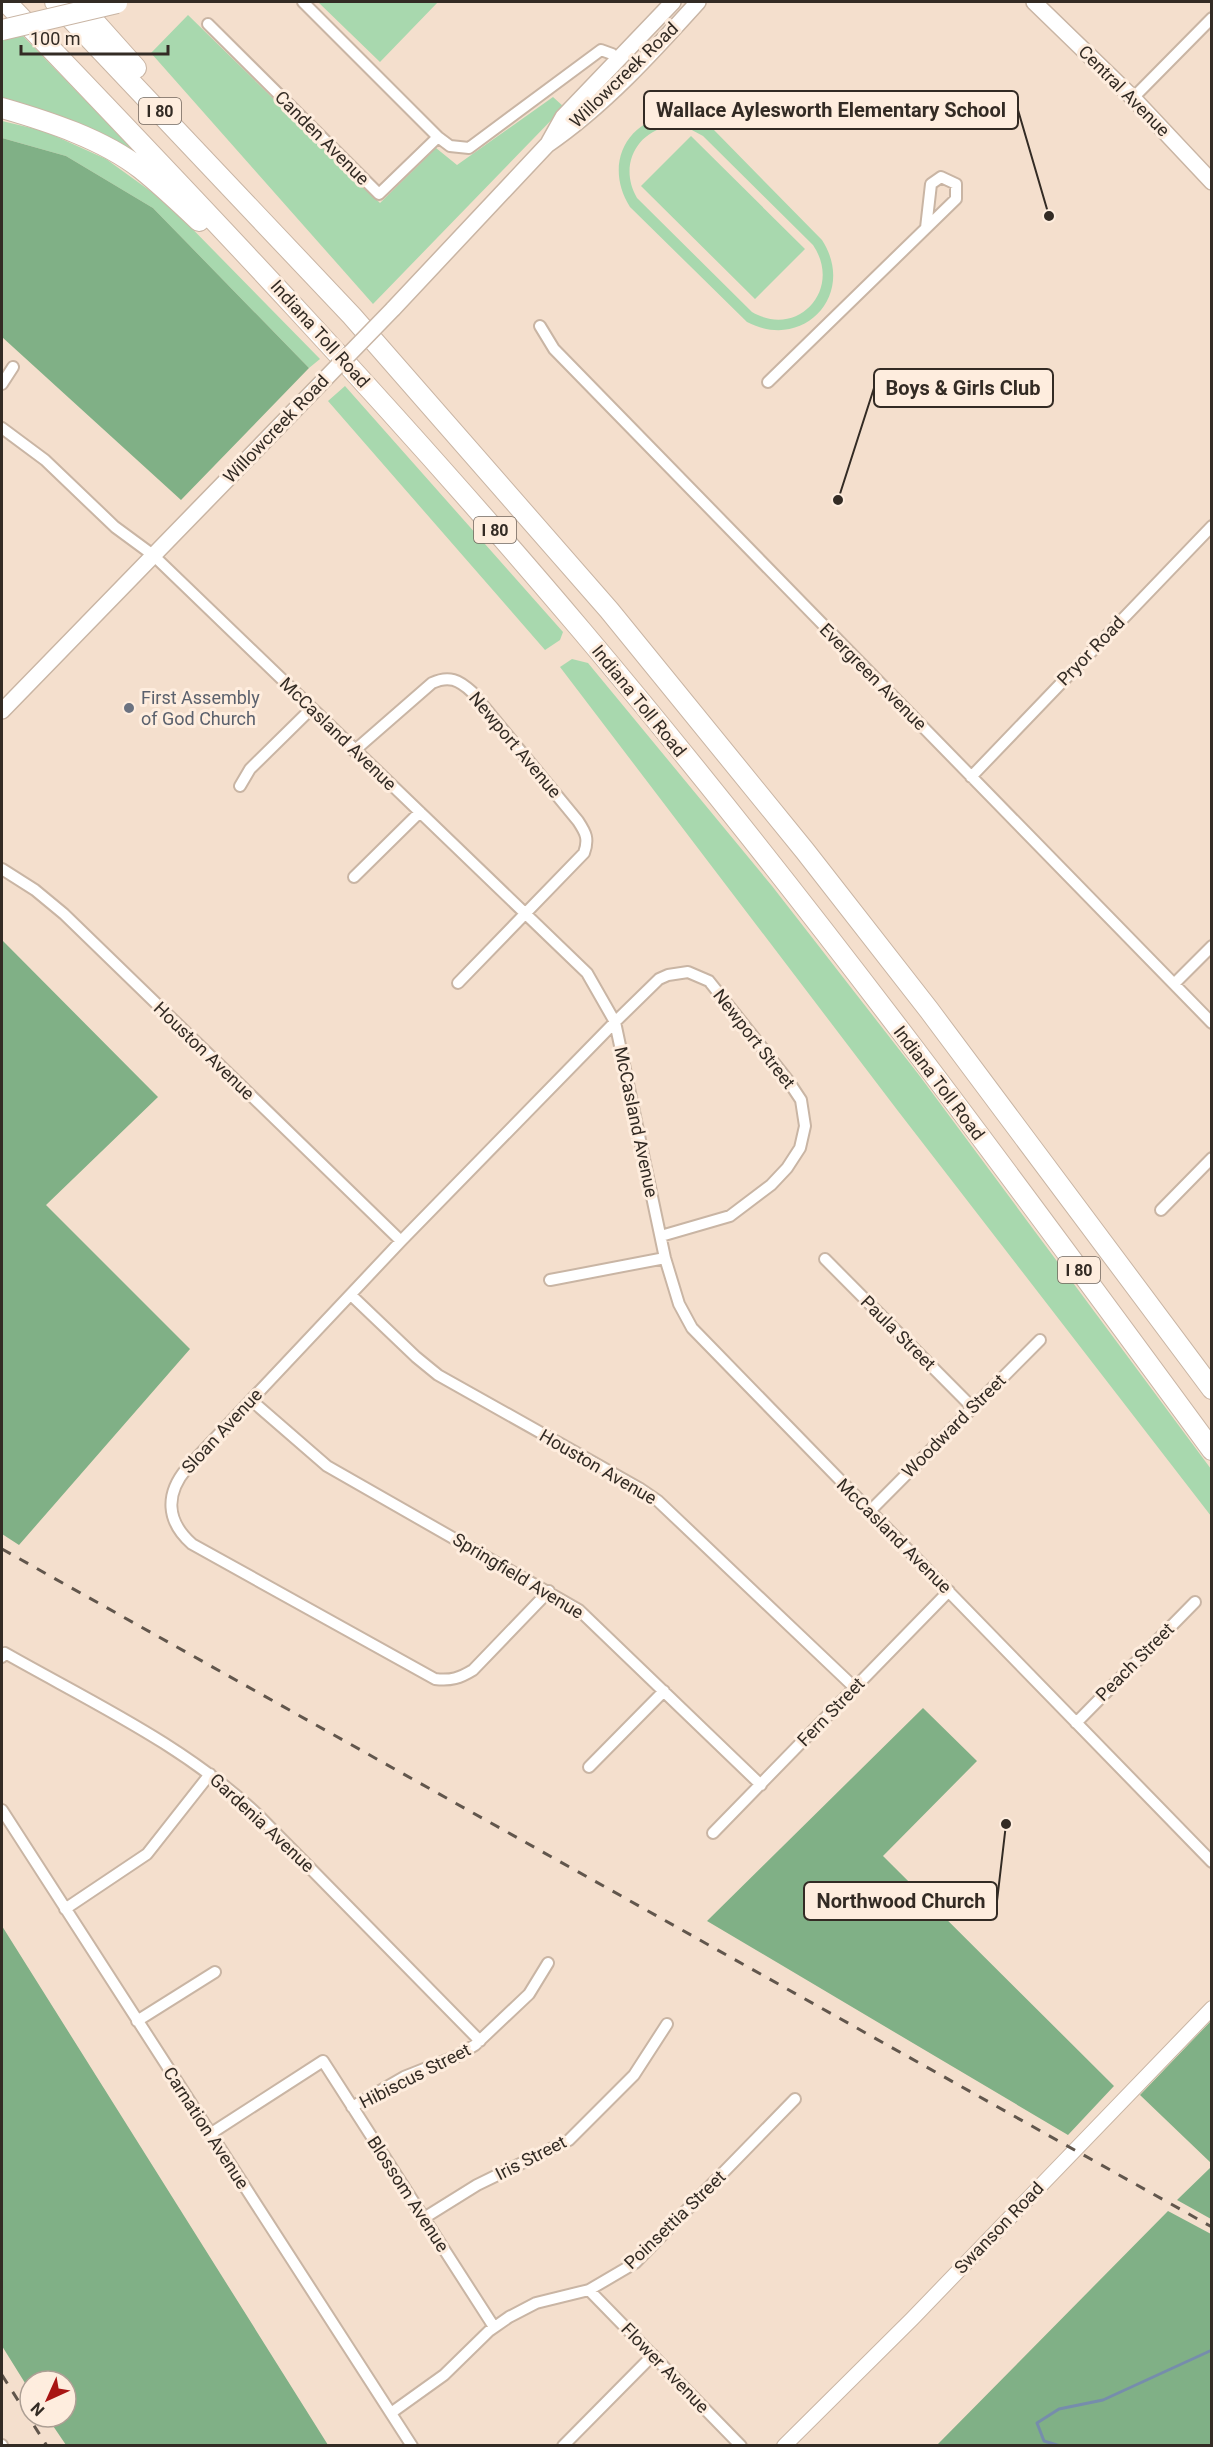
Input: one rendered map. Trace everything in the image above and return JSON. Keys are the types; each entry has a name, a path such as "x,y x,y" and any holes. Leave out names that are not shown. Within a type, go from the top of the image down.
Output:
{"highway":[{"name":"Indiana Toll Road","path":"6,2 383,402 583,632 777,872 1036,1211 1212,1450"},
{"name":"Indiana Toll Road","path":"55,2 265,221 352,316 497,479 609,610 805,851 928,1010 1212,1389"},
{"path":"2,21 79,2 205,145 265,221"},
{"path":"2,30 119,2"},
{"path":"2,108 45,120 88,138 139,167 237,258 277,287"}],"main road":[{"name":"Willowcreek Road","path":"547,145 562,117 673,2"},
{"name":"Willowcreek Road","path":"2,711 393,309 547,145 576,125 592,110 634,70 698,2"},
{"name":"Central Avenue","path":"1036,2 1133,98 1212,182"}],"street":[{"path":"303,2 438,137 450,146 469,148 601,50 612,54 618,61"},
{"path":"1133,98 1212,18"},
{"name":"Canden Avenue","path":"207,24 379,194 438,137"},
{"path":"768,382 926,228"},
{"name":"Evergreen Avenue","path":"540,326 554,349 1212,1023"},
{"path":"2,384 13,367"},
{"name":"McCasland Avenue","path":"2,428 45,460 115,527 153,555 587,973 615,1022 665,1258 679,1304 693,1328 869,1512 949,1591 1212,1862"},
{"name":"Pryor Road","path":"972,777 1212,526"},
{"name":"Newport Avenue","path":"354,751 432,682 447,678 455,679 464,684 587,834 588,843 584,853 458,983"},
{"path":"240,786 250,769 311,709"},
{"path":"354,877 420,812"},
{"name":"Houston Avenue","path":"2,869 35,890 64,914 401,1241"},
{"path":"1174,984 1212,945"},
{"name":"Newport Street","path":"615,1022 659,979 687,972 703,977 715,987 801,1100 805,1126 800,1148 787,1168 771,1185 730,1216 661,1236"},
{"name":"Sloan Avenue","path":"549,1591 473,1670 461,1678 449,1681 435,1679 192,1544 176,1524 171,1510 172,1496 178,1479 251,1400 401,1241 615,1022"},
{"path":"1161,1210 1212,1158"},
{"path":"550,1280 665,1258"},
{"name":"Paula Street","path":"825,1259 972,1407"},
{"name":"Houston Avenue","path":"351,1295 416,1358 438,1375 639,1488 658,1501 854,1688"},
{"name":"Woodward Street","path":"869,1512 1040,1340"},
{"name":"Springfield Avenue","path":"251,1400 327,1466 579,1610 761,1785"},
{"name":"Fern Street","path":"713,1833 949,1591"},
{"name":"Peach Street","path":"1076,1723 1195,1602"},
{"name":"Gardenia Avenue","path":"3,1655 174,1749 210,1774 259,1816 480,2041"},
{"path":"589,1767 664,1691"},
{"path":"65,1909 147,1854 210,1774"},
{"name":"Carnation Avenue","path":"2,1810 412,2445"},
{"name":"Hibiscus Street","path":"352,2107 393,2082 457,2056 480,2041 529,1994 548,1963"},
{"path":"137,2021 215,1972"},
{"name":"Swanson Road","path":"784,2445 912,2319 1212,2008"},
{"name":"Iris Street","path":"424,2218 477,2185 569,2140 634,2075 668,2025"},
{"name":"Blossom Avenue","path":"210,2134 323,2061 494,2327"},
{"name":"Poinsettia Street","path":"391,2413 444,2375 494,2327 536,2303 589,2290 619,2274 641,2257 795,2099"},
{"name":"Flower Avenue","path":"589,2290 741,2445"},
{"path":"563,2445 653,2355"}],"green space":[{"path":"318,2 438,2 380,62"},
{"path":"188,15 380,203 436,148 457,165 553,97 564,107 373,304 151,53"},
{"path":"23,36 149,166 2,103 2,40"},
{"path":"673,115 699,120 714,130 822,240 831,260 833,280 829,298 819,312 805,323 788,329 768,329 747,322 630,207 622,191 619,176 620,161 631,135 656,119","holes":["669,126 690,129 703,136 813,245 821,262 823,278 819,293 811,305 799,314 785,319 769,319 752,312 637,198 632,186 630,163 639,144 647,136"]},
{"path":"2,121 44,131 106,159 167,203 320,359 309,368 153,208 66,156 2,138"},
{"path":"691,136 805,249 755,299 641,186"},
{"path":"2,138 66,156 153,208 309,368 181,500 2,337"},
{"path":"345,386 563,632 560,640 545,650 328,401"},
{"path":"572,659 588,663 772,886 919,1075 1211,1469 1211,1516 898,1111 560,667"},
{"path":"3,941 158,1097 46,1205 190,1349 19,1545 2,1534"},
{"path":"923,1708 977,1761 883,1856 1114,2086 1068,2135 707,1921"},
{"path":"2,1926 328,2445 66,2445 55,2429 78,2429 78,2369 18,2369 18,2372 2,2346"},
{"path":"1211,2021 1211,2163 1140,2095"},
{"path":"1211,2167 1211,2219 1177,2200"},
{"path":"1168,2211 1211,2234 1211,2445 937,2445"}],"waterway":[{"path":"1060,2446 1044,2441 1037,2423 1059,2409 1103,2400 1212,2350"}],"railway":[{"path":"2,1549 1212,2227"},
{"path":"2,2375 47,2446"}],"place":[{"name":"Wallace Aylesworth Elementary School","path":"1049,216"},
{"name":"Boys & Girls Club","path":"838,500"},
{"name":"First Assembly of God Church","path":"129,708"},
{"name":"Northwood Church","path":"1006,1824"}]}
